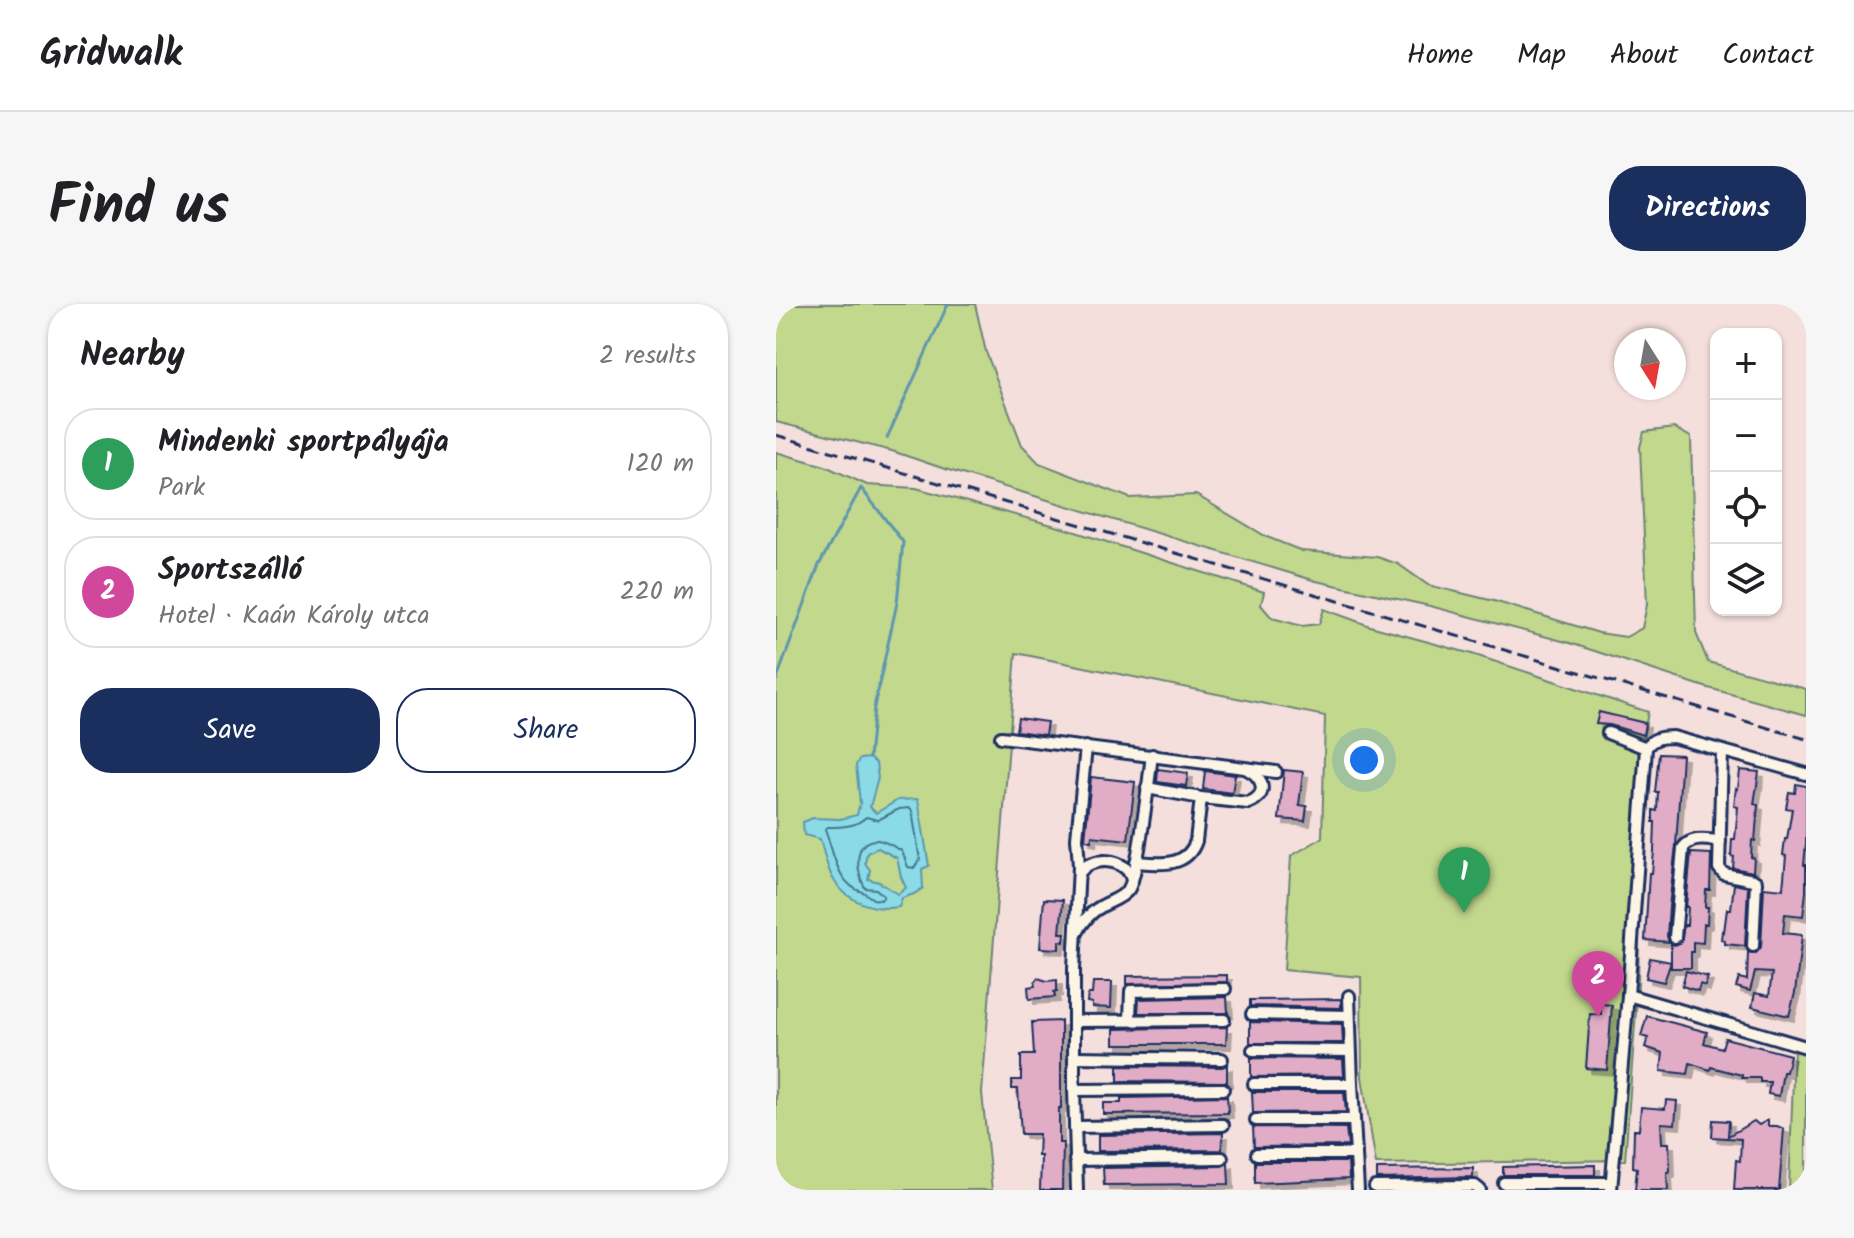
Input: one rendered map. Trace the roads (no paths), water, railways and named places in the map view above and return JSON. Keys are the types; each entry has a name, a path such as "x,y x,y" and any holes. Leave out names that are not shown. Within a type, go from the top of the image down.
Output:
{"street":[{"path":"1608,733 1646,748"},
{"path":"1001,737 1276,772"},
{"path":"1504,1183 1611,1186 1646,748 1661,737 1673,737 1806,774"},
{"path":"1077,1190 1074,969 1077,838 1086,747"},
{"path":"1722,751 1719,868 1720,872 1753,880 1757,885 1753,946"},
{"path":"1076,935 1093,911 1127,892 1132,882 1152,755"},
{"path":"1147,788 1201,798 1253,802 1261,793 1261,781 1244,767"},
{"path":"1078,851 1082,858 1096,862 1136,860 1175,863 1194,848 1201,798"},
{"path":"1675,937 1683,848 1693,839 1720,841"},
{"path":"1078,875 1083,867 1096,862"},
{"path":"1118,863 1131,873 1132,882"},
{"path":"1130,1020 1131,991 1225,989"},
{"path":"1628,995 1806,1047"},
{"path":"1349,996 1358,1190"},
{"path":"1252,1014 1349,1016"},
{"path":"1074,1021 1224,1020"},
{"path":"1253,1050 1350,1051"},
{"path":"1074,1057 1222,1059"},
{"path":"1254,1084 1352,1084"},
{"path":"1074,1090 1223,1089"},
{"path":"1256,1120 1354,1120"},
{"path":"1075,1127 1223,1125"},
{"path":"1257,1154 1356,1154"},
{"path":"1075,1160 1222,1158"},
{"path":"1375,1187 1475,1186 1480,1190"}],"water":[{"path":"869,758 876,763 878,778 870,807 876,813 898,800 918,799 929,866 922,869 923,888 902,898 899,907 872,906 848,895 832,878 820,839 804,835 803,822 813,818 840,819 857,815 860,803 856,765 860,759","holes":["878,848 897,858 906,888 898,894 868,879 870,870 865,863 867,853"]}],"waterway":[{"path":"887,438 948,304"},
{"path":"776,681 819,565 861,488 903,542 897,603 874,707 869,758"}],"railway":[{"path":"776,435 1806,739"}],"place":[{"name":"Mindenki sportpályája","path":"1464,913"},
{"name":"Sportszálló","path":"1598,1017"}]}
